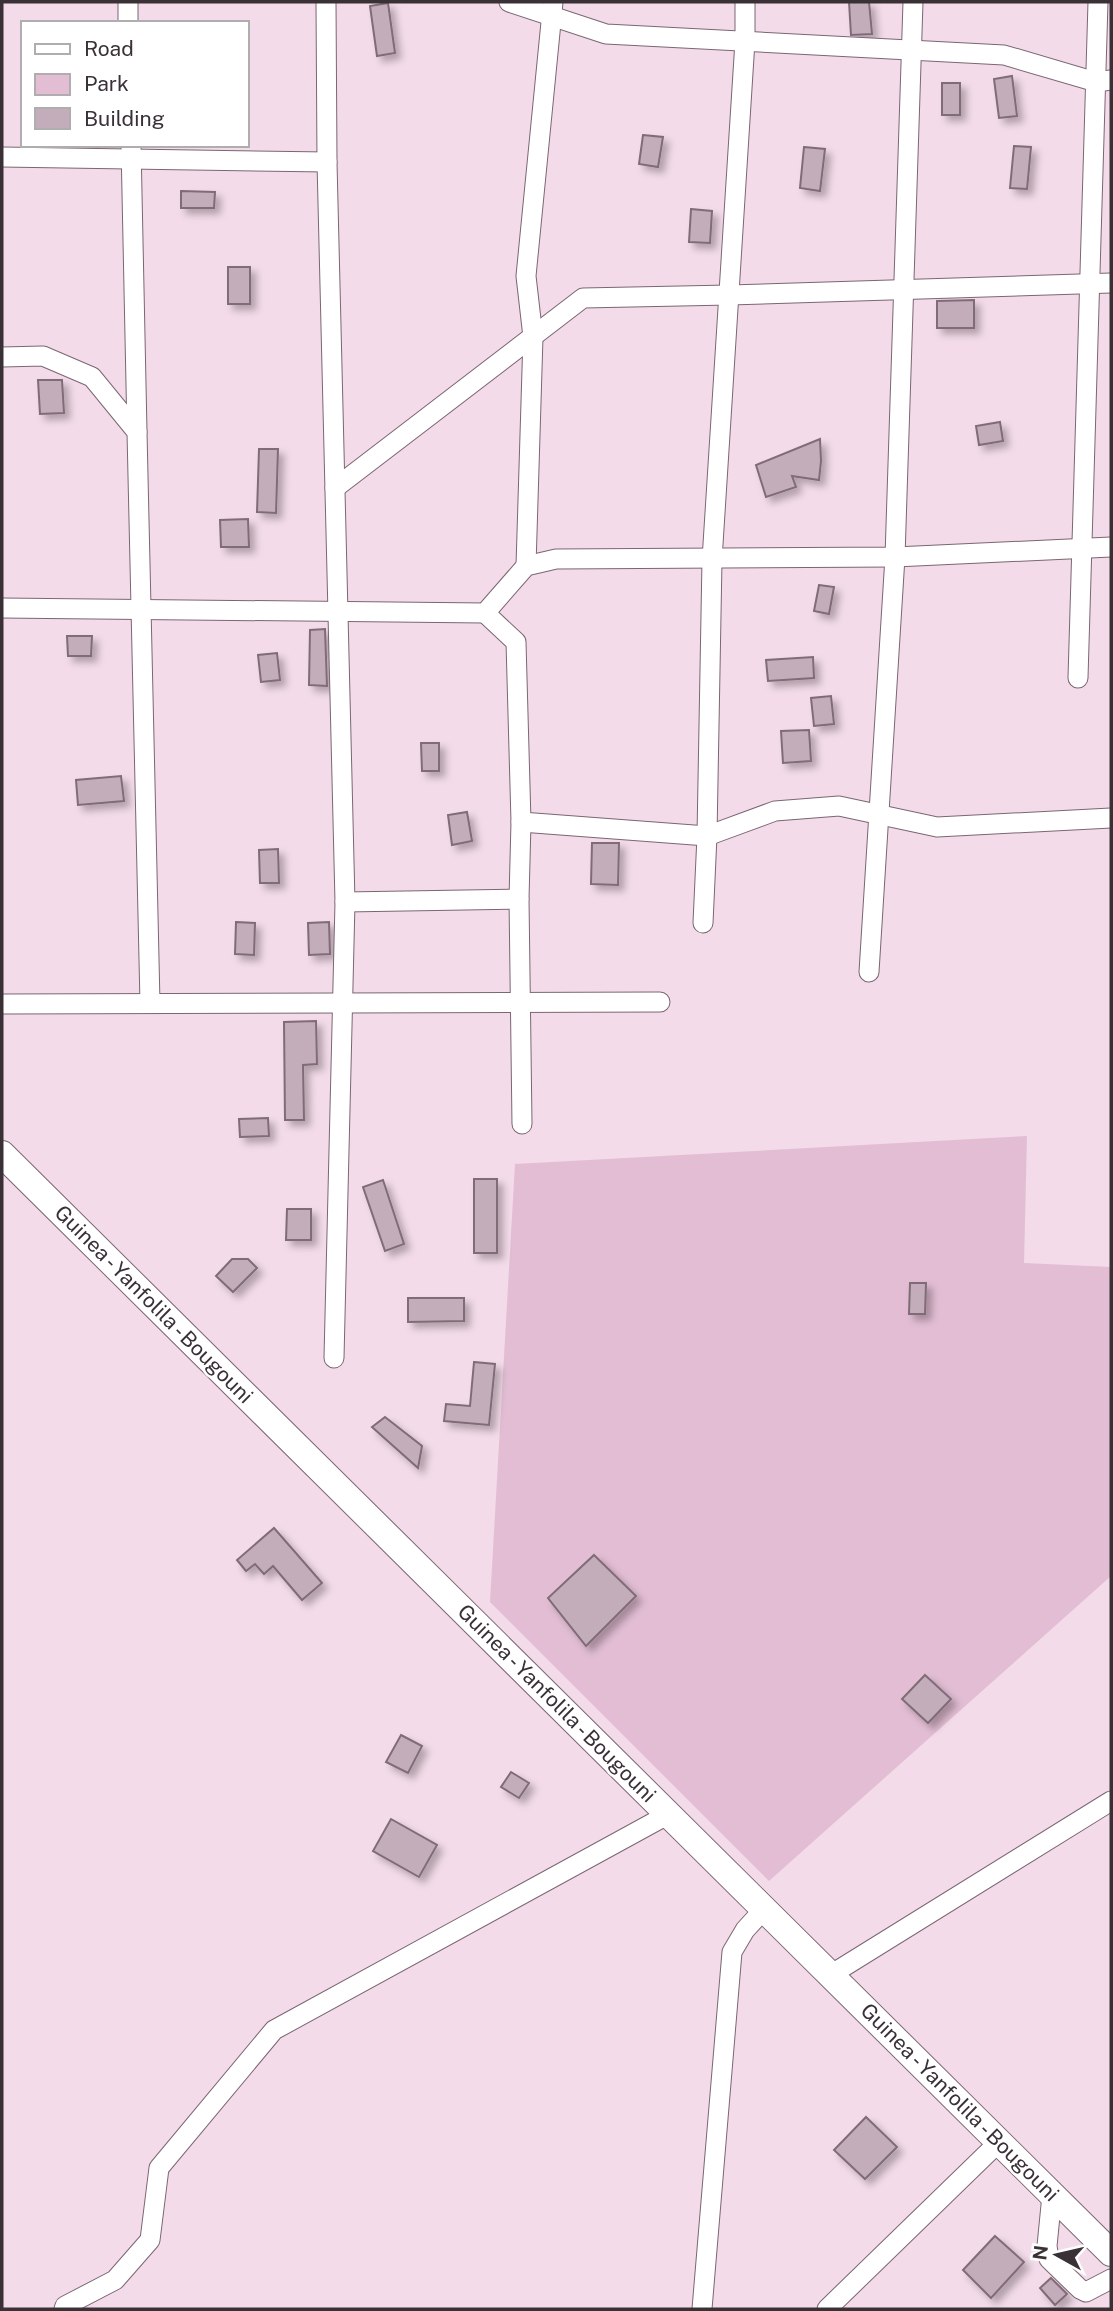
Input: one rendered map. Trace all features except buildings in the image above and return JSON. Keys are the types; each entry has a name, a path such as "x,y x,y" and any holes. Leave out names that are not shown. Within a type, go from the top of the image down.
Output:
{"main road":[{"name":"Guinea - Yanfolila - Bougouni","path":"2,1154 1111,2253"}],"street":[{"path":"128,2 128,21"},
{"path":"326,2 327,162 345,902 334,1358"},
{"path":"509,2 553,9 606,34 1004,55 1103,81"},
{"path":"703,923 712,560 745,41 745,2"},
{"path":"869,972 895,557 912,2"},
{"path":"1078,678 1089,284 1103,81 1098,2"},
{"path":"526,566 533,337 526,276 553,9"},
{"path":"2,157 131,152 327,162"},
{"path":"131,152 150,1003"},
{"path":"335,488 583,298 1111,283"},
{"path":"2,357 43,356 92,377 137,432"},
{"path":"485,613 526,566 556,559 895,557 1111,547"},
{"path":"2,608 485,613 516,642 521,822 519,898 522,1124"},
{"path":"521,822 707,836 775,811 839,806 937,827 1111,818"},
{"path":"345,902 519,898"},
{"path":"2,1004 660,1002"},
{"path":"832,1974 1111,1801"},
{"path":"64,2309 65,2306 115,2280 150,2240 159,2168 274,2030 669,1814"},
{"path":"702,2309 732,1952 745,1930 765,1908"},
{"path":"827,2309 845,2300 999,2142"},
{"path":"1052,2195 1047,2246 1049,2259 1086,2292 1111,2278"}],"green space":[{"path":"1027,1136 1024,1263 1111,1267 1111,1576 769,1881 490,1602 515,1164"}]}
